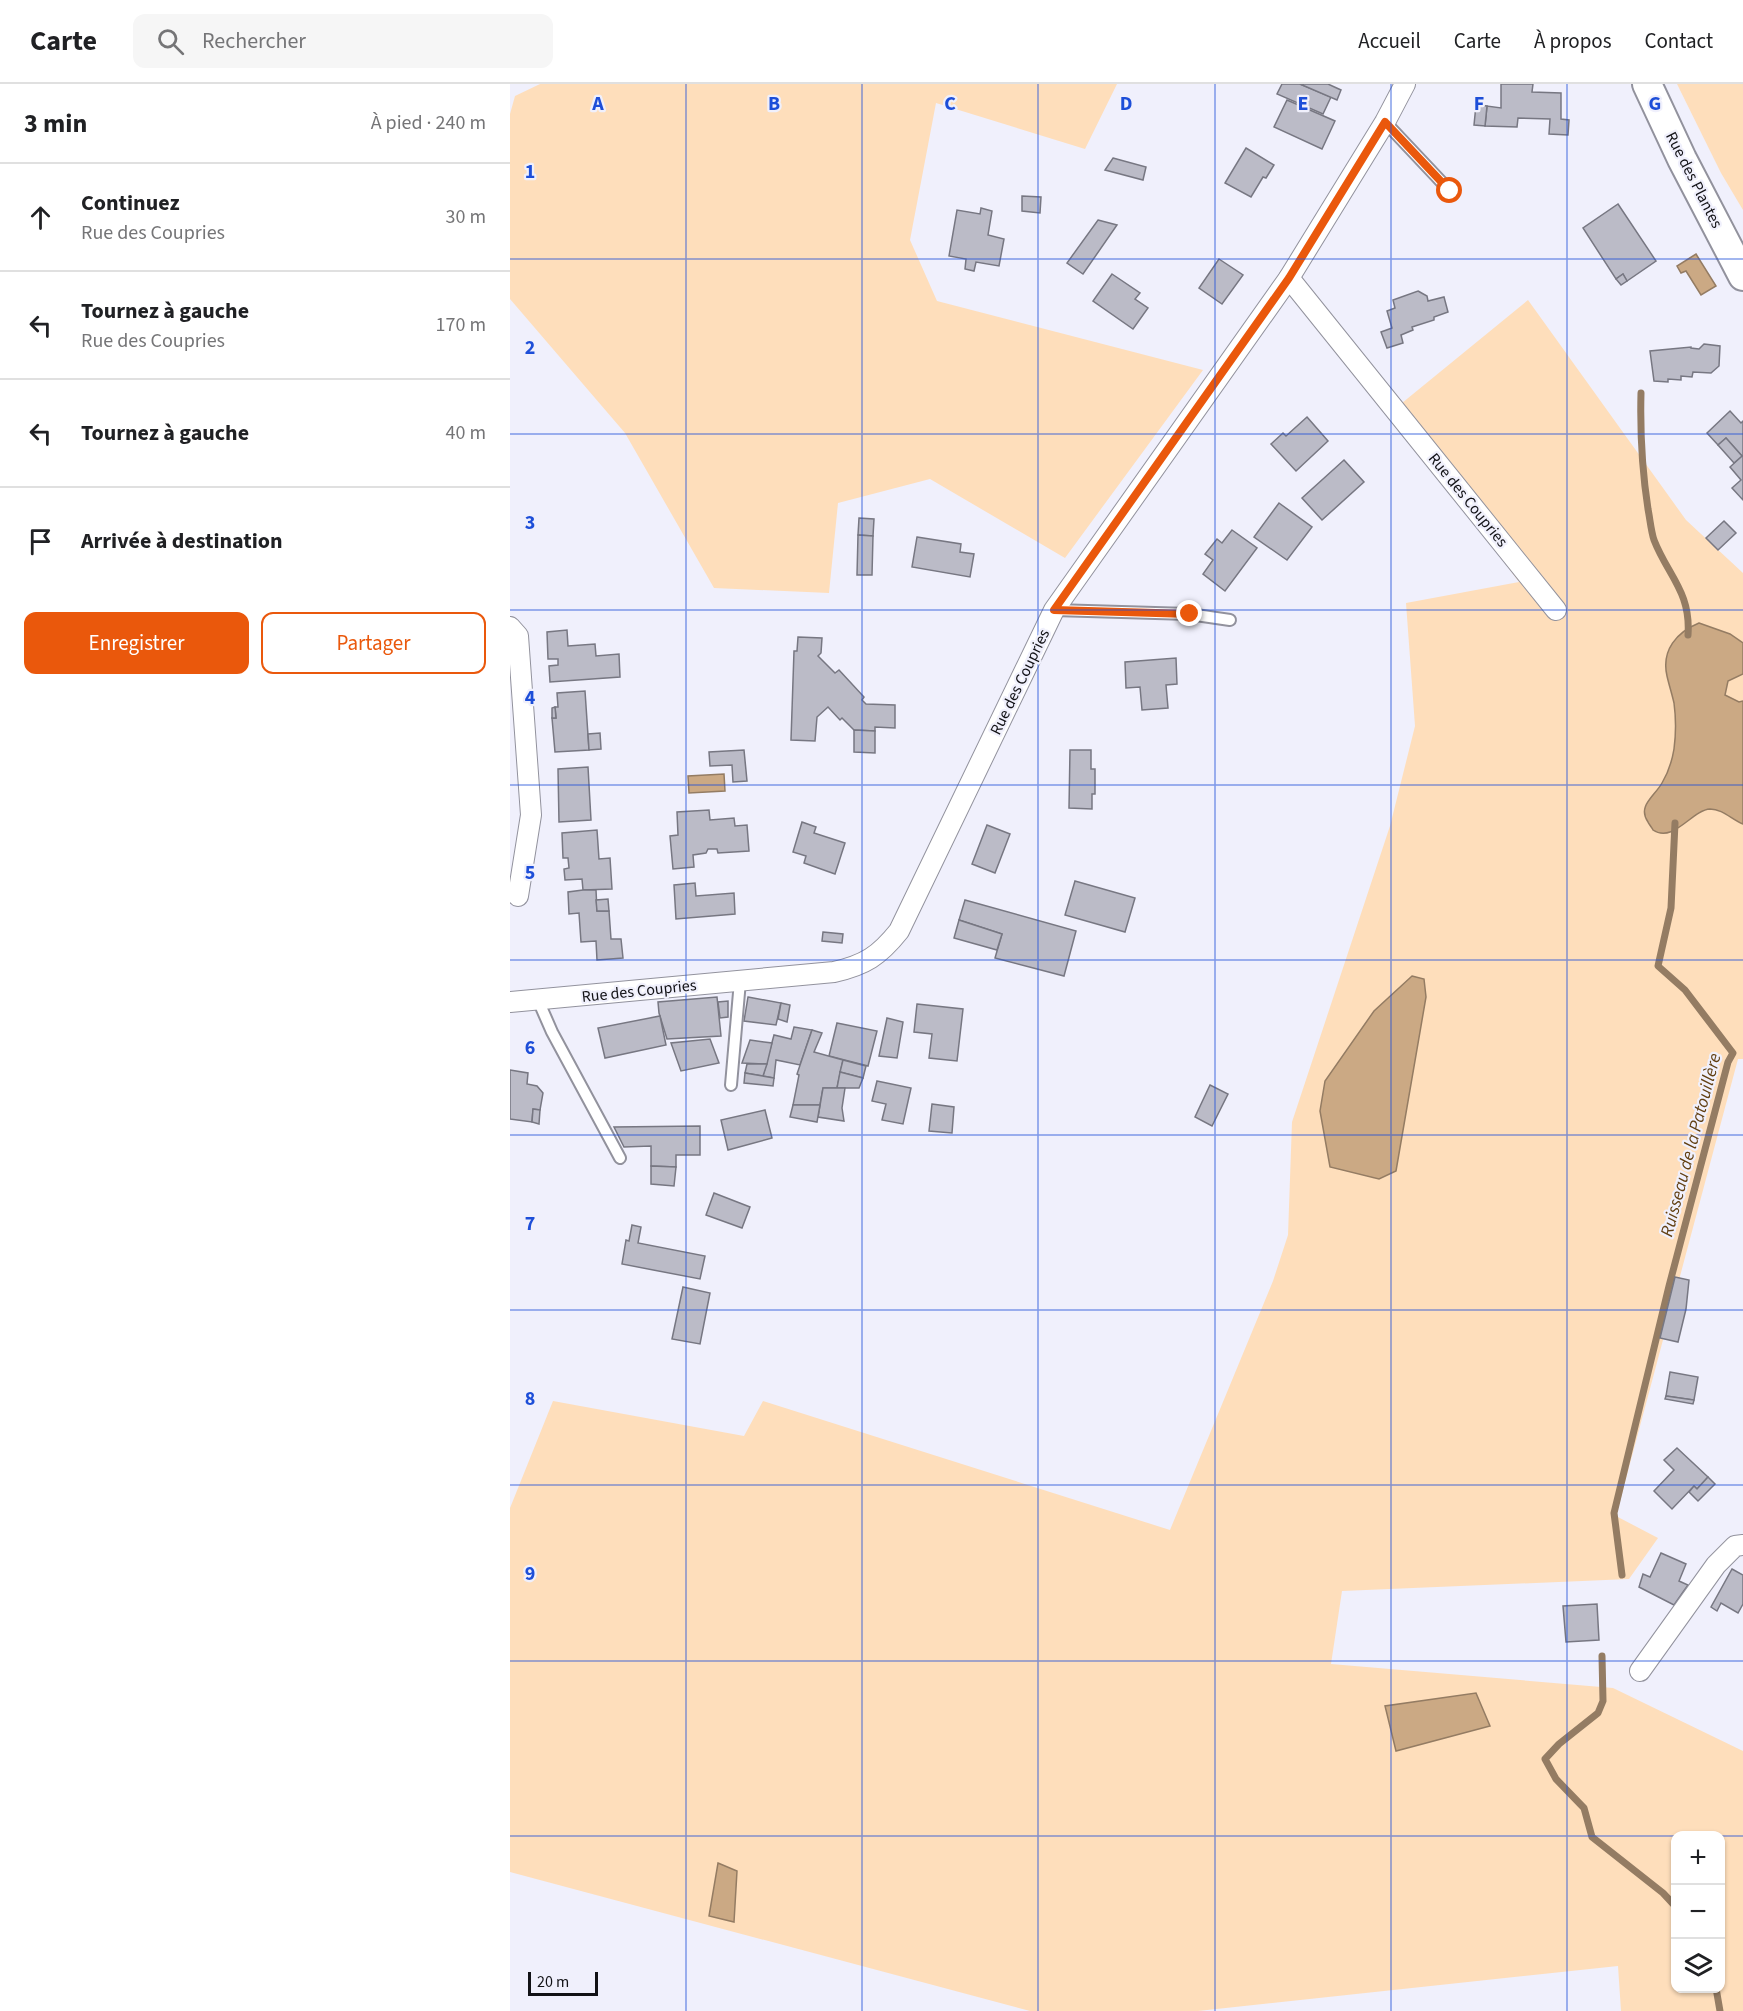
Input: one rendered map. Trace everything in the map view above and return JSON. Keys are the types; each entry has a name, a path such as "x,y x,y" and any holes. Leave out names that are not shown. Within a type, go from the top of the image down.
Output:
{"street":[{"name":"Rue des Coupries","path":"510,1002 834,972 854,967 885,949 899,932 1054,610 1289,278 1385,122 1405,84"},
{"name":"Rue des Plantes","path":"1647,84 1743,276"},
{"name":"Rue des Coupries","path":"1289,278 1556,610"},
{"path":"510,627 518,636 531,815 518,896"},
{"path":"1640,1671 1716,1565 1735,1546 1743,1545"}],"lane":[{"path":"1385,122 1450,191"},
{"path":"1054,610 1190,614 1230,620"},
{"path":"731,1085 740,981"},
{"path":"538,1000 552,1032 620,1158"}],"shaded area":[{"path":"540,84 1117,84 1085,149 936,103 910,240 937,301 1203,370 1065,558 930,479 838,503 829,593 714,588 625,433 510,299 510,114 515,96"},
{"path":"1677,84 1743,84 1743,210 1721,173"},
{"path":"1696,254 1716,286 1701,295 1686,271 1681,273 1677,266"},
{"path":"1528,300 1686,520 1743,573 1743,1059 1738,1059 1616,1516 1658,1538 1629,1579 1342,1591 1331,1664 1613,1688 1743,1751 1743,2011 1621,2011 1618,1966 1198,2011 1030,2011 510,1872 510,1508 553,1401 744,1436 763,1401 1170,1530 1273,1281 1288,1235 1292,1122 1390,826 1415,726 1406,603 1519,582 1391,412"},
{"path":"1699,623 1730,634 1743,643 1743,674 1728,681 1725,695 1739,702 1743,701 1743,824 1719,811 1710,809 1696,815 1675,830 1660,833 1653,830 1644,811 1666,775 1674,749 1675,709 1667,676 1666,658 1678,637"},
{"path":"724,774 725,791 689,793 688,776"},
{"path":"1412,976 1424,979 1426,997 1396,1171 1379,1179 1330,1167 1320,1111 1325,1081 1374,1011"},
{"path":"1476,1693 1490,1726 1396,1751 1385,1706"},
{"path":"718,1863 737,1871 734,1922 709,1916"}],"building":[{"path":"1282,84 1300,84 1331,97 1323,114 1277,94"},
{"path":"1300,84 1328,84 1341,90 1337,100"},
{"path":"1501,84 1533,84 1532,92 1561,93 1561,119 1569,120 1568,135 1549,134 1550,119 1518,118 1517,127 1485,126 1487,106 1501,108"},
{"path":"1287,100 1335,121 1322,149 1274,127"},
{"path":"1476,105 1487,106 1485,126 1474,125"},
{"path":"1246,148 1274,165 1266,178 1263,177 1251,197 1225,183"},
{"path":"1113,158 1146,167 1143,180 1105,170"},
{"path":"1022,196 1041,197 1040,213 1022,211"},
{"path":"1618,204 1656,261 1627,281 1623,274 1616,279 1583,228"},
{"path":"981,208 992,211 988,235 1004,239 999,266 976,262 974,271 965,269 966,259 949,256 957,210 980,214"},
{"path":"1098,220 1117,225 1083,274 1067,263"},
{"path":"1219,259 1243,275 1222,304 1199,288"},
{"path":"1112,274 1140,293 1135,299 1148,308 1133,329 1093,301"},
{"path":"1623,274 1627,281 1621,285 1616,279"},
{"path":"1418,291 1427,296 1428,301 1444,297 1448,312 1434,317 1434,320 1412,327 1413,330 1401,335 1403,343 1387,348 1381,332 1392,328 1387,311 1395,308 1393,300"},
{"path":"1704,344 1720,346 1719,366 1711,373 1693,372 1692,377 1681,376 1681,380 1654,381 1650,351 1691,347 1699,349"},
{"path":"1730,411 1741,423 1743,421 1743,500 1732,488 1741,480 1730,467 1742,456 1726,438 1718,445 1707,433"},
{"path":"1307,417 1328,441 1296,471 1271,444 1283,433 1286,436"},
{"path":"1726,438 1742,456 1734,463 1718,445"},
{"path":"1344,460 1364,482 1322,520 1302,498"},
{"path":"1279,503 1312,527 1287,560 1254,537"},
{"path":"859,518 874,519 873,536 858,535"},
{"path":"1724,521 1736,533 1718,550 1706,538"},
{"path":"1232,530 1257,548 1225,591 1203,574 1213,560 1205,554 1217,539 1222,543"},
{"path":"858,535 873,536 872,575 857,575"},
{"path":"917,537 961,544 960,552 974,554 970,577 912,567"},
{"path":"567,630 568,646 595,644 596,656 619,654 620,677 550,682 549,666 558,665 558,659 548,659 547,632"},
{"path":"798,637 822,638 821,653 818,656 835,673 839,670 864,697 862,700 866,704 895,705 895,728 875,727 875,731 854,730 828,707 817,717 815,741 791,740 794,651 797,651"},
{"path":"1176,658 1177,684 1166,685 1168,708 1142,710 1140,687 1126,688 1125,662"},
{"path":"585,691 589,750 555,752 552,718 556,718 557,693"},
{"path":"555,707 556,718 552,718 552,708"},
{"path":"854,730 875,731 875,753 854,752"},
{"path":"600,733 601,749 589,750 588,734"},
{"path":"744,750 747,781 733,782 732,765 710,766 709,752"},
{"path":"1070,750 1091,750 1091,769 1095,769 1095,794 1092,794 1092,809 1069,808"},
{"path":"588,767 591,820 559,822 558,769"},
{"path":"709,810 710,820 734,818 735,826 747,825 749,851 718,853 717,849 708,849 706,853 693,855 694,867 673,869 670,836 678,835 677,812"},
{"path":"802,822 816,827 814,833 845,843 835,874 804,863 806,856 793,852"},
{"path":"987,825 1010,834 995,873 972,864"},
{"path":"597,830 599,859 610,858 612,889 583,890 582,879 565,880 564,869 569,868 568,858 563,858 562,833"},
{"path":"1075,881 1135,898 1125,932 1065,915"},
{"path":"695,883 696,896 734,893 735,914 676,919 674,885"},
{"path":"596,890 597,911 609,911 611,939 621,939 623,958 597,960 596,941 581,942 579,913 569,914 568,892"},
{"path":"608,899 609,911 597,911 596,900"},
{"path":"965,900 1076,931 1064,976 995,958 1002,934 959,920"},
{"path":"959,920 1002,934 997,950 954,938"},
{"path":"823,932 843,934 842,943 822,941"},
{"path":"717,997 721,1036 667,1039 658,1002"},
{"path":"748,997 781,1003 776,1025 744,1021"},
{"path":"728,1001 728,1017 720,1018 718,1002"},
{"path":"781,1003 790,1005 787,1022 778,1019"},
{"path":"917,1004 963,1009 957,1061 929,1058 932,1034 914,1032"},
{"path":"660,1016 666,1045 605,1058 598,1028"},
{"path":"887,1018 903,1022 897,1058 879,1056"},
{"path":"837,1023 877,1031 868,1066 829,1056"},
{"path":"794,1027 812,1030 800,1065 776,1060 774,1078 763,1076 774,1035 791,1039"},
{"path":"812,1030 822,1033 814,1052 843,1060 837,1088 823,1088 820,1105 793,1105 799,1075 797,1074"},
{"path":"710,1039 719,1063 681,1071 671,1043"},
{"path":"750,1040 772,1043 767,1064 742,1063"},
{"path":"843,1060 866,1066 863,1078 840,1072"},
{"path":"747,1064 767,1064 763,1076 745,1073"},
{"path":"510,1070 528,1073 527,1084 537,1086 543,1093 540,1110 533,1109 532,1122 510,1119"},
{"path":"840,1072 863,1078 859,1088 837,1088"},
{"path":"745,1073 774,1078 773,1086 744,1083"},
{"path":"877,1081 911,1088 903,1124 882,1120 886,1104 872,1101"},
{"path":"1210,1085 1228,1094 1212,1126 1195,1117"},
{"path":"823,1088 845,1088 842,1108 844,1121 818,1117"},
{"path":"932,1104 954,1107 952,1133 929,1131"},
{"path":"793,1105 820,1105 817,1122 790,1117"},
{"path":"533,1109 540,1110 539,1124 532,1122"},
{"path":"765,1110 772,1138 728,1150 721,1120"},
{"path":"700,1126 700,1155 676,1155 676,1167 651,1166 651,1146 624,1147 614,1127"},
{"path":"651,1166 676,1167 674,1186 651,1184"},
{"path":"714,1193 750,1207 742,1228 706,1215"},
{"path":"632,1225 641,1227 638,1243 705,1256 700,1279 622,1264 626,1240 629,1241"},
{"path":"1675,1277 1689,1280 1686,1309 1678,1342 1660,1338"},
{"path":"683,1287 710,1293 700,1344 672,1339"},
{"path":"1670,1372 1698,1377 1694,1400 1666,1396"},
{"path":"1666,1396 1694,1400 1693,1404 1665,1399"},
{"path":"1677,1448 1708,1477 1697,1489 1694,1486 1672,1509 1654,1491 1674,1470 1664,1460"},
{"path":"1708,1477 1715,1484 1698,1501 1689,1492 1694,1486 1697,1489"},
{"path":"1661,1553 1686,1564 1679,1581 1688,1585 1674,1605 1639,1587 1643,1574 1650,1577"},
{"path":"1732,1569 1743,1575 1743,1604 1738,1613 1721,1603 1717,1611 1711,1607"},
{"path":"1597,1604 1599,1640 1566,1642 1563,1606"}],"waterway":[{"name":"Ruisseau de la Patouillère","path":"1641,393 1643,465 1651,529 1686,607 1688,635"},
{"name":"Ruisseau de la Patouillère","path":"1622,1575 1614,1513 1669,1286 1728,1062 1733,1053 1685,990 1658,966 1671,908 1675,823"},
{"name":"Ruisseau de la Patouillère","path":"1602,1656 1603,1701 1598,1713 1559,1744 1545,1759 1556,1779 1584,1808 1592,1837 1671,1902"},
{"name":"Ruisseau de la Patouillère","path":"1717,1993 1720,2011"}],"route":[{"path":"1190,614 1054,610 1289,278 1385,122 1450,191"}]}
